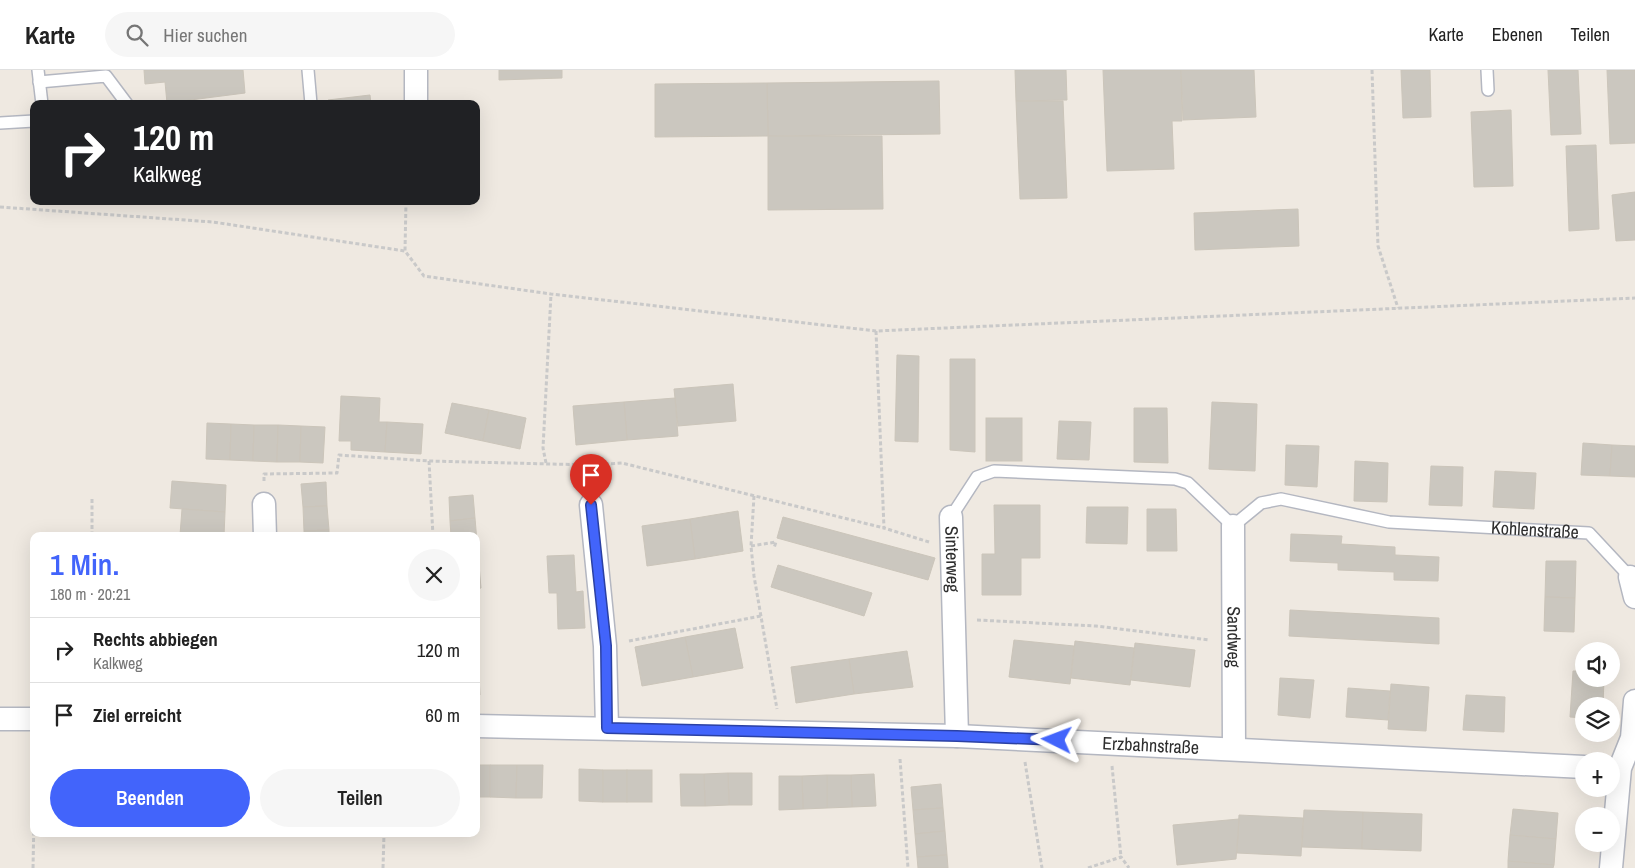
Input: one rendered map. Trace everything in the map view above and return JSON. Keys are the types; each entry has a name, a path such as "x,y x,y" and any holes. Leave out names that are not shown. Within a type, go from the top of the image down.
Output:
{"street":[{"path":"416,70 416,100"},
{"path":"264,504 265,532"},
{"path":"591,505 606,646 607,728"},
{"name":"Sinterweg","path":"951,518 957,736"},
{"name":"Sandweg","path":"1233,526 1234,748"},
{"path":"1620,760 1632,738 1635,701"},
{"path":"0,719 30,720"},
{"name":"Erzbahnstraße","path":"480,726 1022,738 1575,766"},
{"path":"1611,868 1615,797"}],"lane":[{"path":"38,70 41,100"},
{"path":"308,70 311,100"},
{"path":"1487,70 1488,90"},
{"path":"39,82 106,76 124,100"},
{"path":"0,122 30,121"},
{"name":"Sinterweg","path":"951,518 977,477 994,471 1175,479 1188,483 1233,526"},
{"name":"Kohlenstraße","path":"1233,526 1261,503 1281,499 1389,522 1589,533 1633,581"}],"path":[{"path":"1372,70 1378,246 1398,308"},
{"path":"406,205 405,251 424,276 552,294 876,331 1635,298"},
{"path":"0,207 213,222 405,251"},
{"path":"546,463 543,448 552,294"},
{"path":"876,331 884,528"},
{"path":"264,504 264,474 337,473 339,455 429,461 591,465 622,462 884,528 952,549"},
{"path":"429,461 433,532"},
{"path":"754,496 751,546 781,732"},
{"path":"92,499 92,532"},
{"path":"751,546 776,542 774,548"},
{"path":"606,646 761,616"},
{"path":"954,620 1096,626 1233,642"},
{"path":"898,734 908,868"},
{"path":"1022,738 1042,868"},
{"path":"1110,743 1120,857 1129,868"},
{"path":"33,868 34,837"},
{"path":"383,868 384,837"},
{"path":"1088,868 1120,857"}],"building":[{"path":"144,70 243,70 245,93 190,100 167,100 165,82 145,84"},
{"path":"499,70 562,70 562,78 499,80"},
{"path":"1015,70 1066,70 1067,100 1016,101"},
{"path":"1103,70 1181,70 1182,121 1172,121 1174,169 1107,171"},
{"path":"1181,70 1254,70 1256,117 1183,120"},
{"path":"1401,70 1430,70 1431,117 1403,118"},
{"path":"1548,70 1578,70 1581,134 1551,135"},
{"path":"1607,70 1635,70 1635,143 1610,144"},
{"path":"939,81 940,134 768,136 767,83"},
{"path":"767,83 768,136 655,137 655,84"},
{"path":"370,95 371,100 328,100"},
{"path":"1016,101 1063,101 1067,198 1020,199"},
{"path":"1511,110 1513,186 1474,187 1471,112"},
{"path":"768,136 882,136 883,209 768,210"},
{"path":"1596,145 1599,229 1569,231 1566,146"},
{"path":"1635,192 1635,240 1616,241 1612,195"},
{"path":"1298,209 1299,246 1195,250 1194,213"},
{"path":"897,355 919,356 918,442 895,441"},
{"path":"950,359 975,359 975,452 950,450"},
{"path":"733,384 736,421 678,426 674,389"},
{"path":"341,396 380,398 379,422 387,422 385,452 351,450 351,441 339,441"},
{"path":"675,398 678,436 627,440 624,402"},
{"path":"624,402 627,440 576,445 573,406"},
{"path":"1212,402 1257,404 1255,471 1209,469"},
{"path":"452,403 489,410 483,441 445,433"},
{"path":"1134,408 1167,408 1168,463 1134,462"},
{"path":"489,410 526,418 520,449 483,441"},
{"path":"986,418 1022,418 1022,461 986,461"},
{"path":"1059,421 1091,422 1089,460 1057,459"},
{"path":"387,422 423,424 421,454 385,452"},
{"path":"207,423 231,424 230,460 206,459"},
{"path":"231,424 254,425 253,461 230,460"},
{"path":"254,425 278,425 277,462 253,461"},
{"path":"278,425 301,426 300,462 277,462"},
{"path":"301,426 325,427 323,463 300,462"},
{"path":"1583,443 1612,445 1610,476 1581,475"},
{"path":"1286,445 1319,446 1317,487 1285,485"},
{"path":"1612,445 1635,446 1635,477 1610,476"},
{"path":"1355,461 1388,463 1387,502 1354,501"},
{"path":"1431,466 1463,467 1462,506 1429,505"},
{"path":"1495,471 1536,473 1534,509 1493,507"},
{"path":"172,481 226,485 225,512 170,508"},
{"path":"326,482 327,506 303,507 301,484"},
{"path":"473,495 475,518 450,521 449,497"},
{"path":"994,505 1040,505 1040,558 1021,558 1021,595 982,595 982,554 995,554"},
{"path":"327,506 329,530 304,531 303,507"},
{"path":"1087,507 1128,507 1127,544 1086,543"},
{"path":"182,509 225,512 224,532 180,532"},
{"path":"1147,509 1176,509 1177,551 1147,551"},
{"path":"738,511 743,551 695,559 690,519"},
{"path":"783,517 935,558 928,580 777,538"},
{"path":"475,518 476,532 451,532 450,521"},
{"path":"690,519 695,559 647,566 642,526"},
{"path":"329,530 329,532 304,532"},
{"path":"1291,534 1342,536 1341,544 1395,547 1395,555 1439,557 1438,581 1394,580 1394,572 1338,570 1338,563 1290,561"},
{"path":"574,555 576,592 583,591 585,628 558,629 557,593 549,593 547,556"},
{"path":"1546,561 1576,561 1575,598 1545,597"},
{"path":"778,565 872,593 864,616 771,587"},
{"path":"1545,597 1575,598 1574,632 1544,631"},
{"path":"1290,610 1439,618 1439,644 1289,636"},
{"path":"735,628 743,668 693,677 685,637"},
{"path":"685,637 693,677 642,686 635,647"},
{"path":"1014,640 1074,646 1070,684 1009,677"},
{"path":"1075,641 1134,648 1130,685 1071,678"},
{"path":"1135,643 1195,650 1190,687 1131,680"},
{"path":"907,651 913,687 854,694 849,659"},
{"path":"849,659 854,694 796,703 791,667"},
{"path":"1573,671 1575,671 1575,687 1604,687 1603,697 1575,697 1575,717 1570,717"},
{"path":"1280,678 1314,680 1310,718 1278,715"},
{"path":"1391,684 1429,687 1426,731 1388,729"},
{"path":"1348,688 1390,691 1388,720 1346,717"},
{"path":"1466,695 1505,697 1504,732 1463,730"},
{"path":"480,765 490,765 490,797 480,797"},
{"path":"490,765 517,765 516,798 490,797"},
{"path":"517,765 543,765 542,798 516,798"},
{"path":"579,769 603,770 603,802 579,801"},
{"path":"603,770 627,770 627,802 603,802"},
{"path":"627,770 652,770 652,802 627,802"},
{"path":"728,773 752,773 752,805 729,805"},
{"path":"728,773 729,805 705,806 704,774"},
{"path":"680,774 704,774 705,806 681,806"},
{"path":"874,774 876,806 852,807 851,775"},
{"path":"827,775 851,775 852,807 827,808"},
{"path":"827,775 827,808 803,809 802,776"},
{"path":"779,776 802,776 803,809 779,810"},
{"path":"941,784 943,808 913,810 911,787"},
{"path":"943,808 945,831 915,834 913,810"},
{"path":"1513,809 1558,813 1556,839 1510,835"},
{"path":"1304,810 1363,812 1362,849 1302,847"},
{"path":"1363,812 1422,814 1421,851 1362,849"},
{"path":"1239,815 1303,818 1301,856 1237,853"},
{"path":"1239,819 1236,859 1177,865 1173,825"},
{"path":"945,831 947,855 917,857 915,834"},
{"path":"1510,835 1556,839 1554,865 1508,861"},
{"path":"947,855 948,868 918,868 917,857"},
{"path":"1508,861 1554,865 1553,868 1508,868"}],"route":[{"path":"591,505 606,646 607,728 1057,740"}]}
